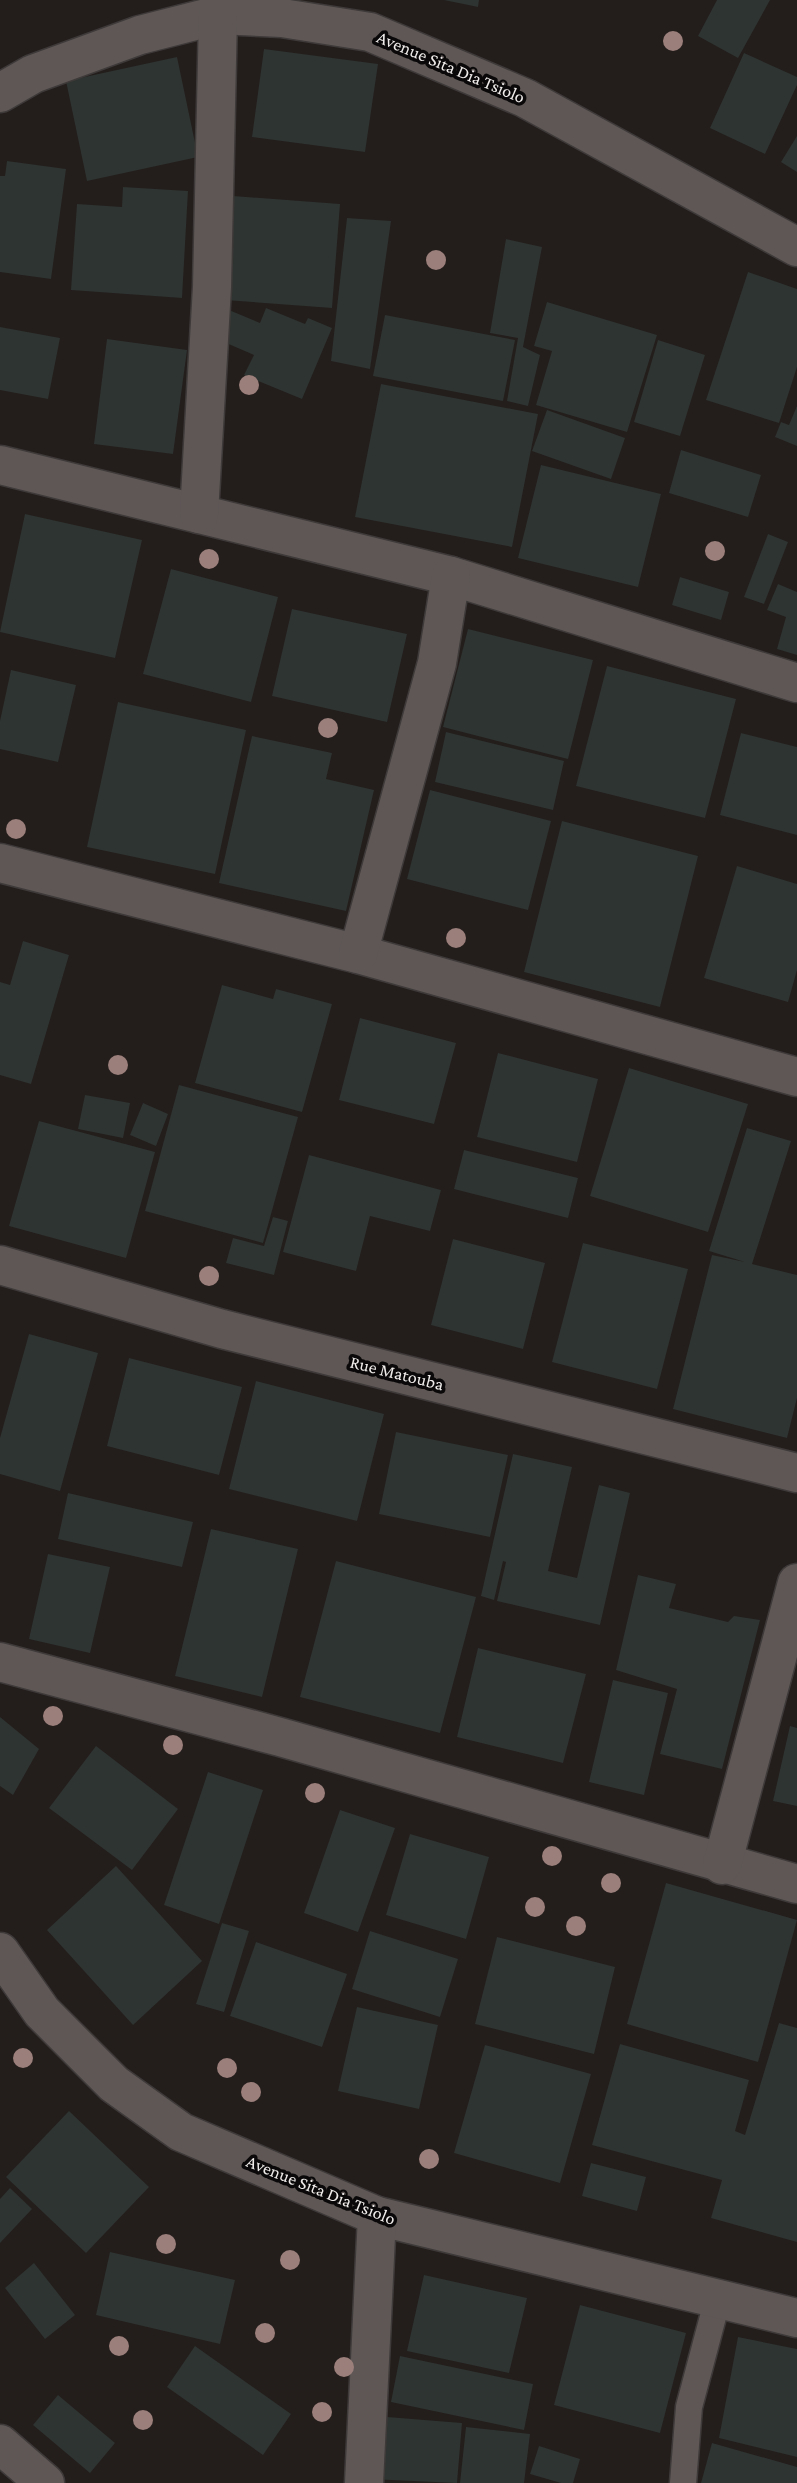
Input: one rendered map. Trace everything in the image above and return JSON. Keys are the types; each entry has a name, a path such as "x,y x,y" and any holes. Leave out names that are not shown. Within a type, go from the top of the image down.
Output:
{"street":[{"name":"Avenue Sita Dia Tsiolo","path":"0,93 33,74 140,35 218,15 282,18 370,32 524,97 797,247"},
{"path":"200,514 212,287 218,15"},
{"path":"0,465 451,576 797,683"},
{"path":"358,954 405,789 437,663 451,576"},
{"path":"0,863 358,954 797,1077"},
{"name":"Rue Matouba","path":"0,1265 222,1329 797,1473"},
{"path":"722,1865 797,1583"},
{"path":"0,1662 280,1737 722,1865 797,1884"},
{"name":"Avenue Sita Dia Tsiolo","path":"0,1952 42,2012 114,2084 181,2132 377,2216 797,2318"},
{"path":"364,2483 377,2216"},
{"path":"0,2444 45,2483"}],"lane":[{"path":"683,2483 689,2407 718,2298"}],"building":[{"path":"444,0 479,0 478,7"},
{"path":"717,0 770,0 738,58 698,36"},
{"path":"264,49 378,64 365,152 252,137"},
{"path":"744,53 797,77 797,85 765,154 710,128"},
{"path":"177,57 198,157 87,181 66,81"},
{"path":"797,136 797,172 781,162"},
{"path":"7,161 66,169 51,279 0,272 0,176 5,176"},
{"path":"123,187 188,191 182,298 71,290 77,204 122,207"},
{"path":"233,196 340,204 332,308 225,300"},
{"path":"347,218 391,221 370,369 331,361"},
{"path":"506,239 542,247 523,347 540,355 528,406 507,401 518,338 490,333"},
{"path":"748,272 797,289 797,367 779,423 706,400"},
{"path":"547,302 657,335 627,432 536,405 552,351 534,346"},
{"path":"266,308 305,324 308,318 332,328 302,399 244,375 254,355 217,339 229,310 260,323"},
{"path":"385,315 515,340 503,401 373,376"},
{"path":"0,327 60,338 48,399 0,390"},
{"path":"107,339 187,350 173,454 94,444"},
{"path":"658,340 705,355 680,436 634,422"},
{"path":"381,384 538,414 512,547 355,517"},
{"path":"797,406 797,446 775,437 781,422 789,425"},
{"path":"547,410 625,438 611,479 532,451"},
{"path":"681,450 761,475 748,517 669,493"},
{"path":"541,465 661,494 638,587 518,558"},
{"path":"25,514 142,540 115,658 0,632"},
{"path":"768,534 788,542 764,604 744,597"},
{"path":"171,569 278,597 251,702 143,674"},
{"path":"680,577 729,592 721,620 672,605"},
{"path":"778,584 797,592 797,655 777,649 786,617 767,610"},
{"path":"292,609 407,634 387,722 272,696"},
{"path":"468,629 593,660 568,759 443,727"},
{"path":"607,666 736,699 705,818 576,786"},
{"path":"11,670 76,685 58,762 0,749 0,721"},
{"path":"118,702 246,730 215,874 87,847"},
{"path":"446,732 564,761 553,810 435,782"},
{"path":"741,733 797,747 797,835 720,815"},
{"path":"252,736 332,753 326,779 374,790 346,911 219,883"},
{"path":"430,790 551,821 528,910 407,879"},
{"path":"562,821 698,856 660,1007 524,972"},
{"path":"737,866 797,884 797,970 788,1002 704,978"},
{"path":"23,941 69,955 31,1084 0,1075 0,982 10,985"},
{"path":"222,985 273,999 276,989 332,1004 302,1112 195,1083"},
{"path":"360,1018 456,1043 434,1124 339,1100"},
{"path":"498,1053 598,1079 577,1162 477,1137"},
{"path":"629,1068 748,1104 708,1232 590,1196"},
{"path":"179,1085 298,1117 263,1243 145,1211"},
{"path":"85,1095 130,1103 123,1138 78,1129"},
{"path":"143,1103 168,1114 156,1146 130,1135"},
{"path":"39,1121 155,1152 126,1258 9,1226"},
{"path":"747,1128 791,1141 752,1264 797,1275 797,1398 787,1438 673,1409 712,1255 745,1262 709,1251"},
{"path":"464,1150 578,1178 568,1218 454,1189"},
{"path":"309,1155 441,1190 430,1231 370,1216 356,1271 283,1252"},
{"path":"273,1217 288,1221 274,1275 226,1263 233,1238 264,1246"},
{"path":"453,1239 545,1263 523,1349 431,1325"},
{"path":"583,1243 688,1269 657,1389 552,1362"},
{"path":"29,1334 98,1353 60,1491 0,1474 0,1438"},
{"path":"129,1358 242,1387 219,1475 107,1446"},
{"path":"256,1381 384,1414 357,1521 229,1489"},
{"path":"396,1432 508,1455 490,1537 379,1514"},
{"path":"513,1454 572,1467 548,1571 577,1578 599,1485 630,1493 600,1625 497,1601 506,1562 503,1561 494,1600 481,1596"},
{"path":"68,1493 193,1522 182,1567 58,1539"},
{"path":"211,1529 298,1549 262,1697 175,1676"},
{"path":"48,1554 110,1567 90,1653 29,1639"},
{"path":"336,1561 476,1597 440,1733 300,1697"},
{"path":"638,1575 676,1584 669,1608 728,1622 734,1616 760,1620 722,1769 660,1754 677,1689 616,1670"},
{"path":"478,1648 586,1674 563,1763 457,1737"},
{"path":"613,1680 668,1693 644,1795 589,1782"},
{"path":"0,1717 39,1749 13,1795 0,1786"},
{"path":"790,1726 797,1728 797,1806 773,1801"},
{"path":"96,1746 178,1809 132,1870 49,1808"},
{"path":"208,1772 263,1790 219,1924 164,1905"},
{"path":"340,1810 395,1828 358,1932 304,1913"},
{"path":"410,1834 489,1857 466,1939 386,1915"},
{"path":"116,1866 202,1961 133,2025 47,1930"},
{"path":"666,1883 797,1920 758,2062 627,2024"},
{"path":"222,1923 249,1931 224,2012 196,2004"},
{"path":"370,1931 458,1959 440,2017 352,1989"},
{"path":"497,1937 615,1967 594,2054 475,2024"},
{"path":"256,1942 347,1974 322,2047 230,2016"},
{"path":"357,2007 438,2025 419,2109 338,2091"},
{"path":"779,2023 797,2028 797,2242 711,2218 722,2180 592,2145 620,2044 749,2080 735,2131 745,2135"},
{"path":"485,2045 591,2074 560,2183 454,2153"},
{"path":"69,2111 149,2187 86,2253 6,2177"},
{"path":"591,2163 646,2177 637,2211 582,2196"},
{"path":"10,2188 32,2209 0,2243 0,2199"},
{"path":"110,2252 235,2280 220,2344 96,2315"},
{"path":"34,2263 75,2315 45,2339 5,2288"},
{"path":"424,2275 527,2298 509,2373 407,2351"},
{"path":"580,2305 686,2333 660,2433 554,2405"},
{"path":"738,2337 797,2349 797,2457 719,2438"},
{"path":"195,2346 291,2414 263,2455 167,2387"},
{"path":"400,2356 533,2384 524,2430 391,2402"},
{"path":"58,2395 115,2443 90,2473 33,2425"},
{"path":"375,2416 462,2423 457,2483 369,2479"},
{"path":"466,2427 530,2434 524,2483 460,2483"},
{"path":"712,2443 797,2467 797,2483 701,2483"},
{"path":"539,2446 580,2459 573,2483 561,2483 530,2474"}]}
